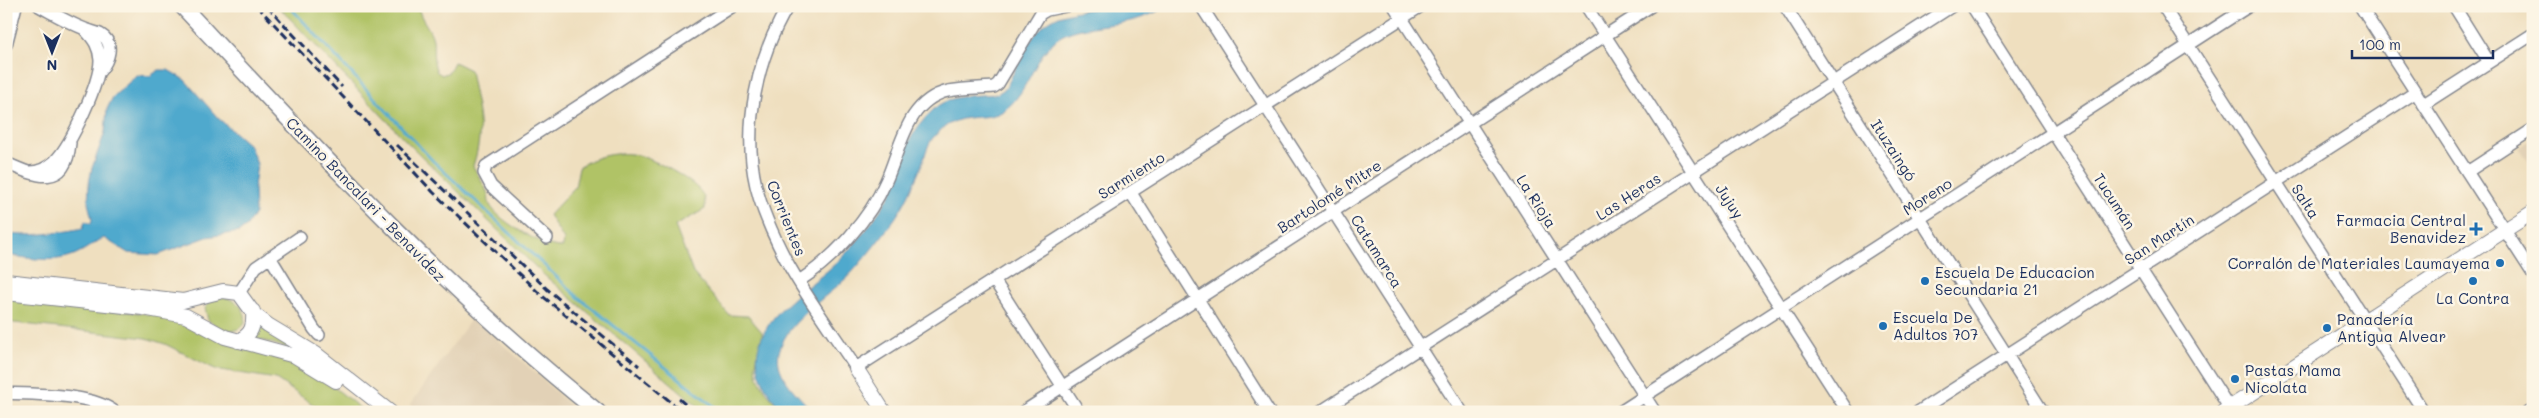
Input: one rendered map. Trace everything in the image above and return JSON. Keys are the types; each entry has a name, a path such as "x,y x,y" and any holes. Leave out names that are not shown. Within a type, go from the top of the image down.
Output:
{"main road":[{"name":"Camino Bancalari - Benavídez","path":"182,6 327,161 408,243 484,317 559,382 598,412"},
{"name":"Camino Bancalari - Benavídez","path":"559,382 587,412"}],"street":[{"path":"6,45 16,6"},
{"path":"6,164 40,177 57,173 68,160 71,136 98,73 109,58 108,44 102,35 85,30 39,6"},
{"path":"547,238 491,186 484,173 486,166 733,6"},
{"name":"Corrientes","path":"788,6 771,38 760,72 752,119 752,156 756,187 780,249 856,368"},
{"path":"800,283 846,242 880,194 905,129 919,108 946,91 994,87 998,84 1034,21 1047,10 1066,6"},
{"name":"Catamarca","path":"1201,6 1462,412"},
{"name":"La Rioja","path":"1394,6 1655,412"},
{"name":"Sarmiento","path":"856,368 1267,106 1420,6"},
{"name":"Jujuy","path":"1586,6 1848,412"},
{"name":"Bartolomé Mitre","path":"1022,412 1651,6"},
{"name":"Ituzaingó","path":"1785,6 2043,412"},
{"name":"Las Heras","path":"1320,412 1421,349 1693,171 1833,84 1952,6"},
{"name":"Tucumán","path":"1972,6 2141,268 2228,410"},
{"name":"Salta","path":"2164,6 2424,412"},
{"name":"Moreno","path":"1620,412 2249,6"},
{"path":"2360,6 2533,274"},
{"path":"2454,6 2489,62"},
{"path":"2424,104 2533,34"},
{"name":"San Martín","path":"1918,412 2416,92"},
{"path":"2467,172 2533,129"},
{"path":"1131,193 1269,412"},
{"path":"2228,410 2533,212"},
{"path":"239,293 248,276 270,257 300,238"},
{"path":"270,257 314,329 320,334"},
{"path":"994,280 1079,412"},
{"path":"6,281 183,301 223,292 239,293 268,326 316,354 390,412"},
{"path":"6,293 186,316 217,334 278,350 302,359 330,376 375,412"},
{"path":"206,327 202,312 212,295"},
{"path":"238,341 248,336 252,331 253,311"},
{"path":"856,368 884,412"},
{"path":"6,393 92,400 107,405 115,412"},
{"path":"2528,412 2533,409"}],"shaded area":[{"path":"2533,138 2533,169 2519,147"},
{"path":"472,318 540,377 576,412 418,412 410,405"}],"green space":[{"path":"278,6 418,6 421,16 432,36 437,72 442,75 449,72 454,62 470,70 479,118 479,140 473,166 488,194 490,205 502,219 512,226 546,244 563,247 564,240 549,215 575,187 579,167 590,160 618,154 638,155 660,164 692,184 704,197 705,209 675,226 693,273 729,315 748,316 762,332 756,371 761,384 783,412 705,412 544,275 409,144"},
{"path":"219,296 233,300 241,307 245,315 245,322 240,328 233,330 222,328 208,320 205,308 212,299"},
{"path":"6,297 171,317 276,353 320,376 365,412 324,412 276,379 215,369 165,344 146,338 6,322"},
{"path":"259,326 317,363 291,349 255,338"}],"water":[{"path":"1111,6 1169,6 1135,20 1072,31 1064,35 1049,46 1014,102 1006,109 990,116 952,122 932,139 907,197 889,227 855,269 801,317 791,328 784,340 779,352 778,361 780,369 789,385 813,412 783,412 770,395 758,368 758,348 762,337 778,313 832,267 873,220 891,192 905,151 924,119 941,103 964,96 997,94 1006,88 1028,44 1044,26 1054,19 1065,14"},
{"path":"159,70 168,70 185,80 218,118 250,146 257,164 254,187 255,213 247,226 239,232 207,237 158,255 128,253 104,238 80,252 59,259 50,260 6,255 6,233 23,235 44,234 83,228 85,221 91,224 92,219 88,203 89,183 92,168 105,132 107,109 113,97 137,75 150,76"}],"waterway":[{"path":"289,6 433,161 578,297 721,412"}],"railway":[{"path":"257,6 433,192 540,294 683,412"},
{"path":"267,6 342,87"},
{"path":"397,145 547,289 639,366"},
{"path":"679,399 694,412"}],"place":[{"name":"Farmacia Central Benavidez","path":"2476,229"},
{"name":"Corralón de Materiales Laumayema","path":"2500,263"},
{"name":"Escuela De Educacion Secundaria 21","path":"1925,281"},
{"name":"La Contra","path":"2473,281"},
{"name":"Escuela De Adultos 707","path":"1883,326"},
{"name":"Panadería Antigua Alvear","path":"2327,328"},
{"name":"Pastas Mama Nicolata","path":"2235,379"}]}
